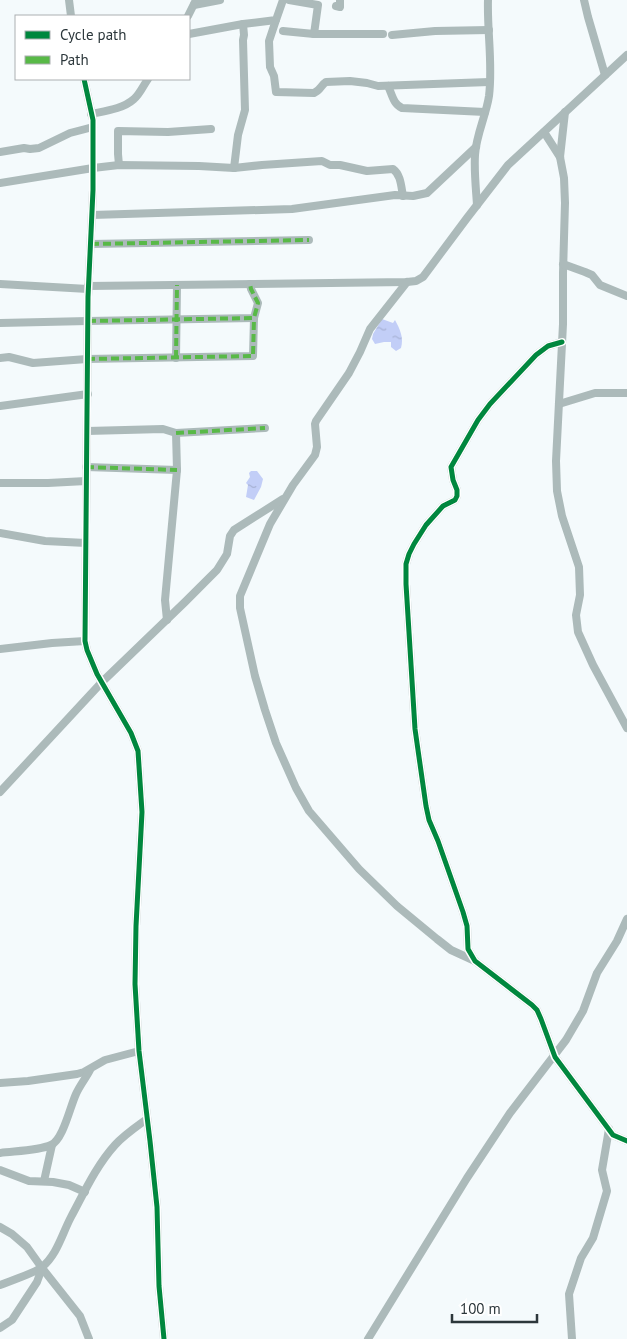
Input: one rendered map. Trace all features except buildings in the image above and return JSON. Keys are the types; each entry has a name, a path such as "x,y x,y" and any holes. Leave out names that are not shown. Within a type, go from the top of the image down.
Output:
{"street":[{"path":"69,0 71,15"},
{"path":"188,15 195,2 220,0"},
{"path":"283,0 269,41 270,67 274,76 276,92 314,93 319,91 326,82 350,81 378,86 489,82"},
{"path":"289,0 318,2 314,34"},
{"path":"476,205 475,155 489,95 491,50 488,0"},
{"path":"584,0 605,75"},
{"path":"190,34 276,20"},
{"path":"234,168 238,135 245,110 243,24"},
{"path":"392,35 435,31 489,30"},
{"path":"283,31 314,34 382,34"},
{"path":"0,284 88,288 416,281 423,277 508,165 627,55"},
{"path":"84,80 93,127 92,216 88,288 85,641 87,650 102,682 132,733 138,751 142,812 135,984 139,1051 157,1207 159,1286 164,1339"},
{"path":"91,114 119,108 130,102 147,80"},
{"path":"388,86 396,105 402,108 484,112"},
{"path":"565,112 560,157 566,203 556,460 557,491 562,516 579,567 580,595 576,615 578,632 593,665 627,728"},
{"path":"0,152 24,148 39,148 70,134 93,127"},
{"path":"119,165 118,131 168,132 211,129"},
{"path":"544,132 560,157"},
{"path":"92,216 275,210 350,200 420,195 427,192 476,147"},
{"path":"0,183 119,165 234,168 262,164 322,161 330,165 340,165 367,171 393,169 399,176 402,196"},
{"path":"91,244 309,240"},
{"path":"563,264 592,275 600,285 627,296"},
{"path":"407,282 370,329 349,373 316,421 317,450 315,455 293,484 270,524 240,596 240,608 255,676 264,710 276,743 296,788 309,811 359,869 397,906 437,940 451,950 475,961 537,1010 555,1056 612,1134 627,1141"},
{"path":"0,358 9,357 33,363 59,360 253,356 254,318 258,303 250,284"},
{"path":"176,358 177,285"},
{"path":"0,323 254,318"},
{"path":"475,961 468,949 467,926 459,898 429,820 426,806 415,729 406,564 409,554 426,525 443,506 455,500 457,496 451,467 478,420 490,404 536,355 548,346 562,342"},
{"path":"559,404 596,392 627,393"},
{"path":"0,406 88,394"},
{"path":"87,431 162,429 176,433 265,428"},
{"path":"167,620 165,592 177,470 176,433"},
{"path":"86,467 177,470"},
{"path":"0,483 86,481"},
{"path":"0,792 102,682 167,620 223,562 228,554 230,536 234,530 285,498"},
{"path":"0,533 45,540 86,543"},
{"path":"0,649 85,641"},
{"path":"368,1339 510,1113 555,1056 574,1027 583,1011 597,973 627,919"},
{"path":"0,1083 28,1082 77,1074 104,1060 139,1051"},
{"path":"0,1153 52,1145 62,1134 77,1092 92,1067"},
{"path":"0,1328 12,1320 37,1282 42,1268 59,1244 70,1219 106,1156 116,1144 148,1119"},
{"path":"572,1339 569,1294 582,1258 593,1238 607,1191 602,1170 609,1129"},
{"path":"44,1181 52,1145"},
{"path":"0,1170 29,1180 69,1185 85,1192"},
{"path":"0,1227 12,1234 27,1247 80,1316 89,1339"},
{"path":"0,1285 42,1268"}],"water":[{"path":"382,319 393,323 395,320 402,337 401,348 396,351 391,347 391,342 375,344 372,339"},
{"path":"251,471 257,471 263,479 254,500 246,497 248,485 246,483"}],"marked path":[{"path":"91,244 309,240"},
{"path":"88,321 254,318 258,303 250,284"},
{"path":"176,358 177,285"},
{"path":"87,359 253,356 254,318"},
{"path":"176,433 265,428"},
{"path":"86,467 177,470"}],"cycle path":[{"path":"84,80 93,120 93,190 88,297 85,641 97,674 131,733 138,751 142,812 135,984 139,1051 157,1207 159,1286 164,1339"},
{"path":"562,342 548,346 536,355 490,404 478,420 451,467 457,490 455,500 443,506 426,525 409,554 406,564 406,584 415,729 429,820 463,912 467,926 468,949 475,961 537,1010 555,1057 613,1135 627,1141"}]}
